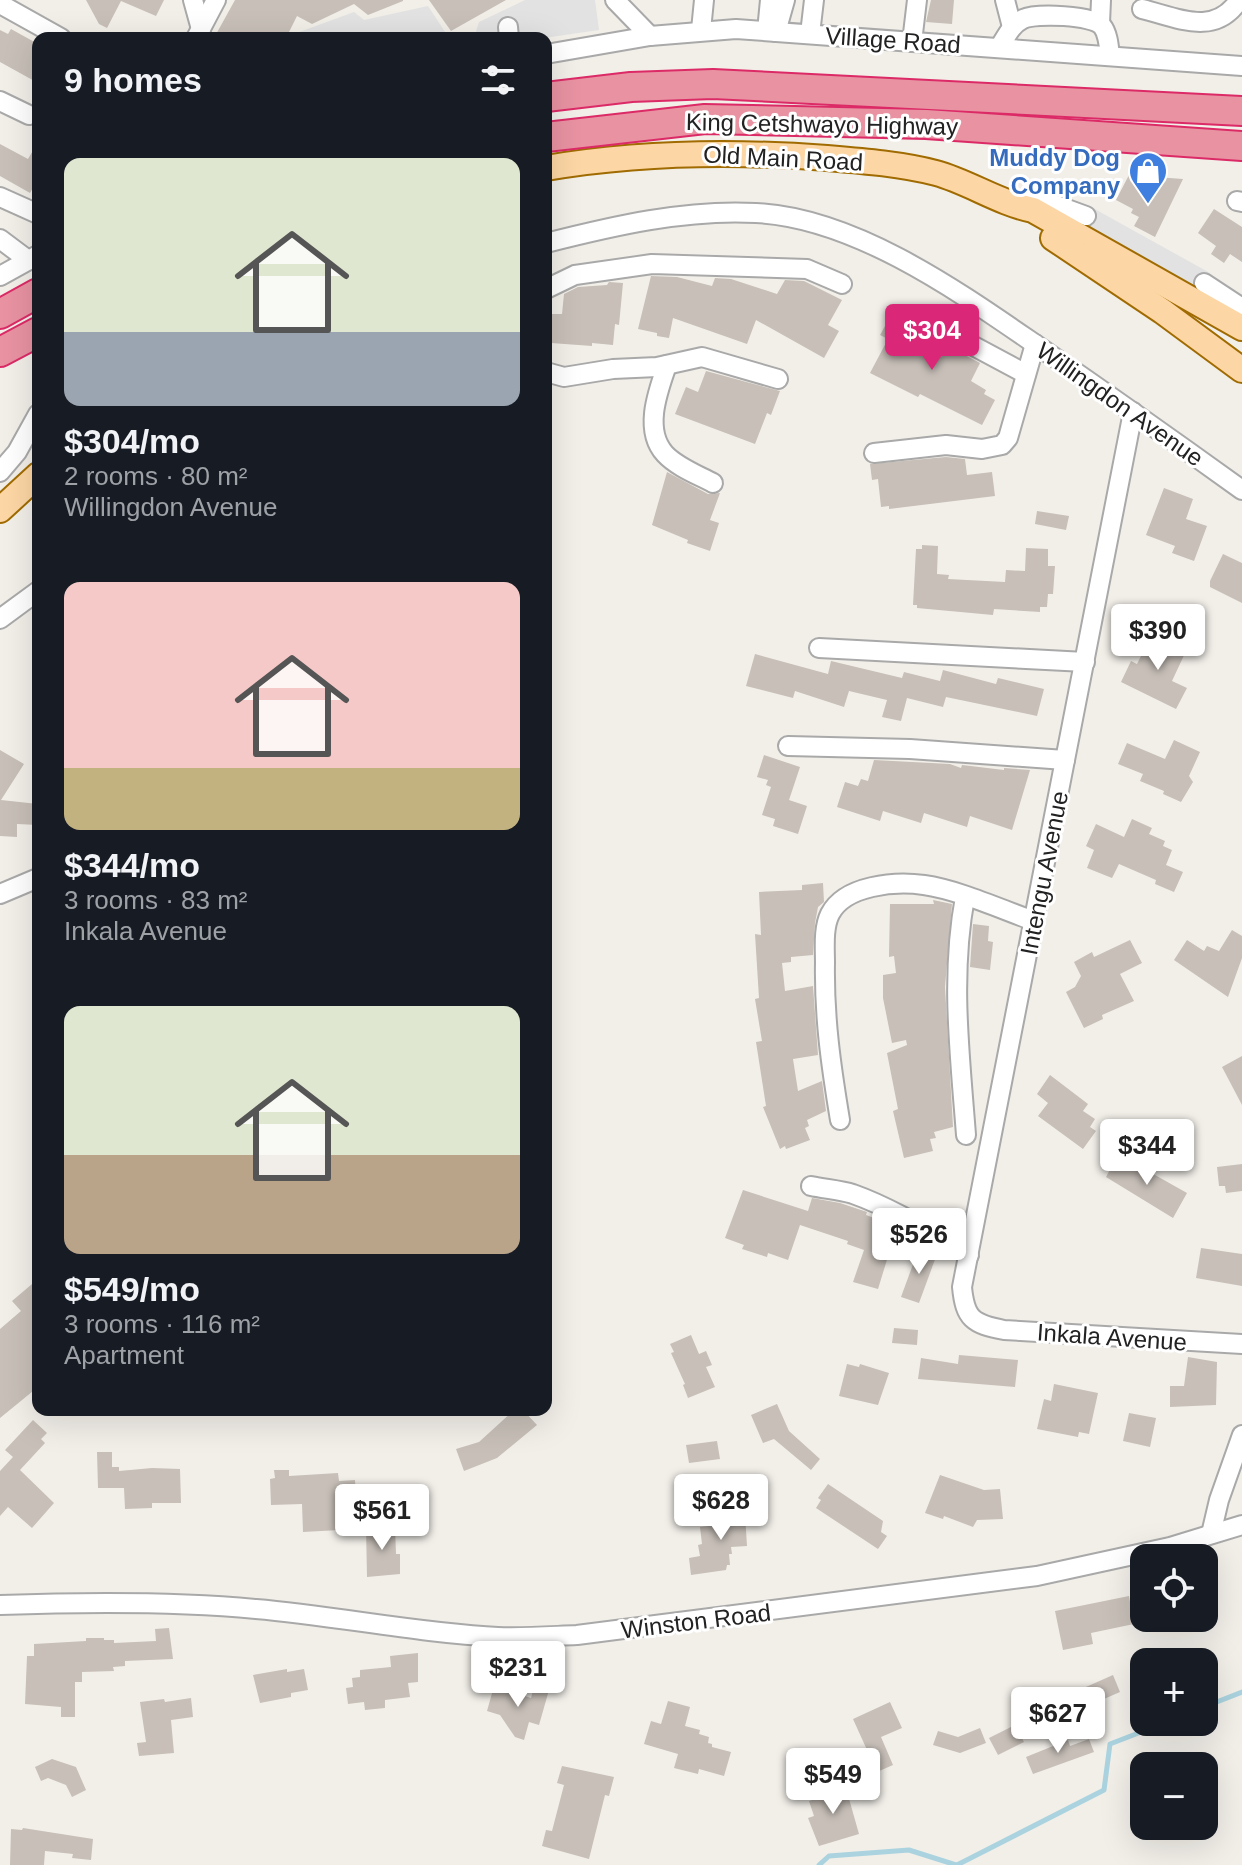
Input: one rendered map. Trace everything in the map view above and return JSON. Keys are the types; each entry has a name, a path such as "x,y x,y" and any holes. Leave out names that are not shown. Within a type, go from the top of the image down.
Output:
{"highway":[{"name":"King Cetshwayo Highway","path":"552,96 631,87 713,84 1242,111"},
{"name":"King Cetshwayo Highway","path":"552,136 705,119 926,124 1242,146"},
{"path":"0,314 32,296"},
{"path":"0,352 32,335"}],"main road":[{"name":"Old Main Road","path":"552,167 638,156 706,152 874,162 935,173 1033,210 1242,328"},
{"name":"Old Main Road","path":"1007,202 1026,219 1162,311 1242,370"},
{"path":"0,510 32,481"}],"street":[{"path":"193,0 199,32"},
{"path":"200,32 216,0"},
{"path":"615,0 650,36"},
{"path":"701,30 704,0"},
{"path":"770,0 771,31"},
{"path":"771,31 785,0"},
{"path":"810,34 814,0"},
{"path":"912,42 917,0"},
{"path":"1005,0 1012,27"},
{"path":"1100,23 1101,0"},
{"path":"1142,9 1207,22 1226,16 1239,0"},
{"path":"0,4 50,32"},
{"path":"999,48 1012,27 1033,15 1088,18 1105,29 1110,56"},
{"name":"Village Road","path":"552,53 701,30 771,31 1242,66"},
{"path":"0,101 29,115"},
{"path":"0,197 32,211"},
{"path":"1007,202 1039,201 1086,216"},
{"name":"Willingdon Avenue","path":"552,242 661,219 756,213 790,217 879,248 949,286 1242,490"},
{"path":"0,239 32,257"},
{"path":"0,276 32,259"},
{"path":"552,286 575,275 652,264 807,269 842,284"},
{"path":"1204,283 1242,308"},
{"path":"904,315 925,320 1026,374"},
{"path":"874,453 935,446 982,449 1002,445 1008,438 1035,344"},
{"path":"552,374 564,377 667,365 702,357 778,379"},
{"path":"667,365 655,400 654,427 658,445 666,456 713,483"},
{"name":"Intengu Avenue","path":"983,1326 965,1310 962,1287 1133,412"},
{"path":"0,472 17,452 32,425"},
{"path":"0,619 32,595"},
{"path":"819,648 1085,662"},
{"path":"788,746 910,749 1065,760"},
{"path":"0,894 32,881"},
{"path":"840,1120 825,1027 825,934 830,913 854,893 887,885 923,885 1034,921"},
{"path":"965,897 956,961 966,1135"},
{"path":"811,1186 869,1201 925,1227 969,1255"},
{"name":"Inkala Avenue","path":"983,1326 1033,1332 1242,1344"},
{"path":"1211,1534 1219,1500 1242,1435"},
{"name":"Winston Road","path":"0,1605 94,1602 204,1605 484,1636 577,1635 1037,1576 1170,1547 1242,1525"}],"shaded area":[{"path":"525,0 595,0 599,30 552,37 552,32 476,32 479,22"},
{"path":"428,6 445,32 299,32 354,12 364,20"},
{"path":"1091,207 1210,273 1198,295 1079,229"}],"building":[{"path":"86,0 164,0 156,16 121,1 107,28 99,24"},
{"path":"235,0 403,0 368,15 354,4 312,24 297,16 289,32 217,32"},
{"path":"429,0 506,0 451,31"},
{"path":"931,0 954,0 952,24 926,22"},
{"path":"11,29 32,41 32,80 0,62 0,30 8,34"},
{"path":"0,144 28,159 32,152 30,193 0,176"},
{"name":"Muddy Dog Company","path":"1129,175 1183,179 1155,237 1134,226 1139,217 1131,213 1133,209 1116,200"},
{"path":"1214,209 1242,227 1242,262 1230,254 1224,263 1211,254 1216,246 1198,233"},
{"path":"651,276 677,277 712,286 715,278 731,279 777,294 785,280 804,281 842,300 828,325 839,331 824,358 756,320 747,344 673,318 669,338 657,336 657,333 638,329"},
{"path":"609,282 623,283 619,325 615,324 613,345 552,343 552,314 562,314 564,294 578,287 607,285"},
{"path":"890,317 900,326 927,335 980,363 971,381 995,400 982,425 870,373 888,339 880,335"},
{"path":"706,371 780,391 755,444 675,414 686,387 698,392"},
{"path":"946,457 965,459 967,475 992,472 995,496 889,509 889,506 881,507 878,479 872,480 870,464"},
{"path":"667,472 708,494 720,493 710,520 719,523 710,551 652,525"},
{"path":"1164,488 1193,499 1186,519 1207,526 1194,561 1172,553 1175,546 1146,535"},
{"path":"1037,511 1069,516 1066,530 1035,524"},
{"path":"922,545 938,546 937,574 949,575 948,579 1005,582 1006,570 1025,571 1026,548 1048,549 1048,566 1055,566 1053,594 1048,594 1047,607 1040,607 1040,612 994,609 993,615 917,608 913,605 916,549 922,549"},
{"path":"1223,554 1242,563 1242,603 1210,587"},
{"path":"1152,634 1186,651 1172,681 1187,688 1176,709 1121,682 1131,661 1137,664"},
{"path":"755,654 828,674 831,661 902,678 904,672 940,681 943,670 996,684 998,678 1044,689 1037,716 946,697 943,707 907,698 901,721 882,717 887,700 849,691 844,707 795,691 793,698 746,686"},
{"path":"1174,740 1200,752 1189,776 1193,782 1181,802 1140,781 1143,774 1118,764 1127,743 1165,759"},
{"path":"0,750 24,764 1,800 32,803 32,825 17,824 17,837 0,836"},
{"path":"764,755 800,767 789,800 807,806 798,834 773,826 775,819 762,815 771,787 766,785 768,780 757,777"},
{"path":"874,760 950,764 961,768 962,765 1030,770 1012,830 970,816 967,827 924,813 921,823 883,811 880,821 837,807 845,782 858,786 861,779 868,781"},
{"path":"1132,819 1152,828 1149,834 1165,841 1163,846 1172,850 1166,865 1183,872 1174,892 1155,884 1156,880 1119,864 1112,878 1087,868 1094,850 1086,846 1096,824 1124,837"},
{"path":"823,883 824,902 818,907 813,955 791,957 791,962 782,963 785,991 813,986 818,1055 793,1059 798,1091 822,1081 826,1111 807,1120 809,1126 805,1128 810,1140 780,1149 763,1107 766,1106 756,1042 762,1041 755,999 759,998 755,934 761,935 759,892 802,890 802,885"},
{"path":"933,900 952,904 945,987 953,1127 934,1132 936,1138 930,1139 933,1151 904,1158 893,1111 898,1109 887,1053 907,1045 906,1040 892,1043 883,998 883,975 896,973 894,956 889,957 890,904 934,904"},
{"path":"973,924 989,926 988,941 993,942 990,970 970,967"},
{"path":"1232,930 1242,936 1242,958 1228,997 1174,960 1187,940 1204,951 1207,946 1219,951"},
{"path":"1130,940 1142,963 1120,974 1134,1001 1102,1015 1103,1019 1084,1028 1066,992 1075,987 1081,976 1074,962 1092,952 1094,957"},
{"path":"1242,1056 1242,1105 1222,1067"},
{"path":"1050,1075 1088,1104 1083,1111 1095,1119 1090,1127 1096,1131 1083,1149 1038,1116 1048,1103 1037,1094"},
{"path":"1162,1138 1187,1147 1182,1167 1156,1161"},
{"path":"1123,1157 1187,1193 1173,1218 1106,1177 1113,1164 1118,1166"},
{"path":"1242,1164 1242,1191 1226,1193 1225,1186 1219,1186 1217,1167"},
{"path":"743,1190 808,1211 812,1198 840,1203 867,1212 866,1215 877,1219 873,1230 894,1237 878,1289 853,1282 864,1250 847,1244 848,1241 800,1225 788,1260 742,1249 744,1245 725,1238"},
{"path":"919,1248 937,1254 919,1303 901,1297"},
{"path":"1201,1248 1242,1254 1242,1286 1196,1278"},
{"path":"32,1284 32,1392 0,1418 0,1329 21,1311 12,1301"},
{"path":"894,1328 918,1330 917,1345 892,1343"},
{"path":"691,1335 699,1354 706,1351 712,1365 706,1367 715,1387 688,1398 670,1344"},
{"path":"959,1355 1018,1360 1015,1387 918,1379 921,1358 958,1364"},
{"path":"1188,1357 1217,1362 1216,1405 1170,1407 1170,1386 1184,1386"},
{"path":"847,1364 859,1367 860,1364 889,1373 878,1405 839,1396"},
{"path":"1054,1384 1098,1393 1089,1434 1079,1432 1078,1437 1037,1429 1044,1399 1051,1401"},
{"path":"777,1404 789,1431 820,1459 811,1470 774,1439 763,1443 751,1415"},
{"path":"1129,1413 1156,1418 1150,1447 1123,1441"},
{"path":"507,1416 529,1416 537,1425 497,1458 464,1471 456,1449 479,1442"},
{"path":"33,1420 47,1433 41,1439 45,1443 20,1470 54,1503 32,1528 8,1507 0,1516 0,1471 13,1457 5,1450"},
{"path":"717,1441 720,1459 689,1463 686,1445"},
{"path":"97,1452 112,1452 112,1467 119,1467 119,1471 180,1469 181,1503 152,1503 152,1508 125,1509 124,1488 98,1488"},
{"path":"274,1470 289,1470 289,1476 338,1473 339,1481 355,1480 358,1529 303,1532 302,1504 271,1505 270,1479 275,1478"},
{"path":"940,1475 984,1490 1000,1489 1003,1519 977,1520 973,1527 944,1516 943,1519 925,1513"},
{"path":"828,1484 883,1521 881,1532 887,1536 878,1549 816,1508 821,1500 818,1498"},
{"path":"744,1497 747,1546 731,1547 730,1565 726,1570 691,1575 689,1558 700,1556 700,1527 733,1523 730,1498"},
{"path":"395,1526 400,1574 367,1577 366,1527"},
{"path":"1129,1596 1130,1625 1091,1633 1093,1644 1063,1650 1055,1611"},
{"path":"169,1628 173,1659 125,1661 125,1666 113,1667 114,1671 82,1672 82,1682 75,1682 75,1717 61,1717 61,1707 25,1704 27,1656 34,1656 34,1644 86,1641 86,1638 104,1638 114,1640 114,1643 156,1641 155,1629"},
{"path":"418,1653 418,1682 408,1683 410,1697 385,1700 385,1708 365,1710 364,1702 348,1704 346,1688 353,1687 352,1678 360,1677 360,1670 391,1667 390,1656"},
{"path":"287,1669 287,1672 304,1669 308,1690 260,1703 253,1675"},
{"path":"1113,1675 1120,1692 1088,1706 1075,1702 1065,1710 1056,1707 1059,1694 1070,1694"},
{"path":"494,1686 531,1698 534,1686 549,1690 539,1725 529,1722 524,1740 515,1737 500,1715 487,1711"},
{"path":"191,1698 193,1717 171,1720 174,1753 139,1756 137,1743 146,1742 140,1702"},
{"path":"668,1701 690,1707 685,1726 700,1730 699,1734 709,1737 708,1743 712,1747 731,1752 724,1776 699,1769 698,1774 674,1768 678,1754 644,1744 651,1721 661,1724"},
{"path":"890,1702 902,1728 881,1737 893,1765 877,1772 853,1719"},
{"path":"1015,1725 1024,1742 998,1755 989,1738"},
{"path":"980,1728 986,1743 960,1753 933,1745 938,1731 958,1737"},
{"path":"1089,1739 1094,1752 1033,1774 1026,1757 1068,1740 1070,1746"},
{"path":"52,1759 76,1767 86,1790 72,1797 66,1785 48,1778 41,1781 35,1767"},
{"path":"562,1766 614,1777 609,1796 605,1795 589,1859 542,1846 546,1830 552,1831 564,1785 557,1783"},
{"path":"844,1781 859,1834 819,1846 808,1818 814,1816 809,1801 832,1794 830,1785"},
{"path":"23,1828 93,1839 91,1860 72,1858 73,1854 45,1851 44,1865 10,1865 11,1829"}],"waterway":[{"path":"1218,1701 1242,1692"},
{"path":"957,1865 1104,1790 1110,1744 1131,1736"},
{"path":"819,1865 829,1856 909,1850 956,1865"}],"place":[{"name":"Muddy Dog Company","path":"1148,205"}]}
